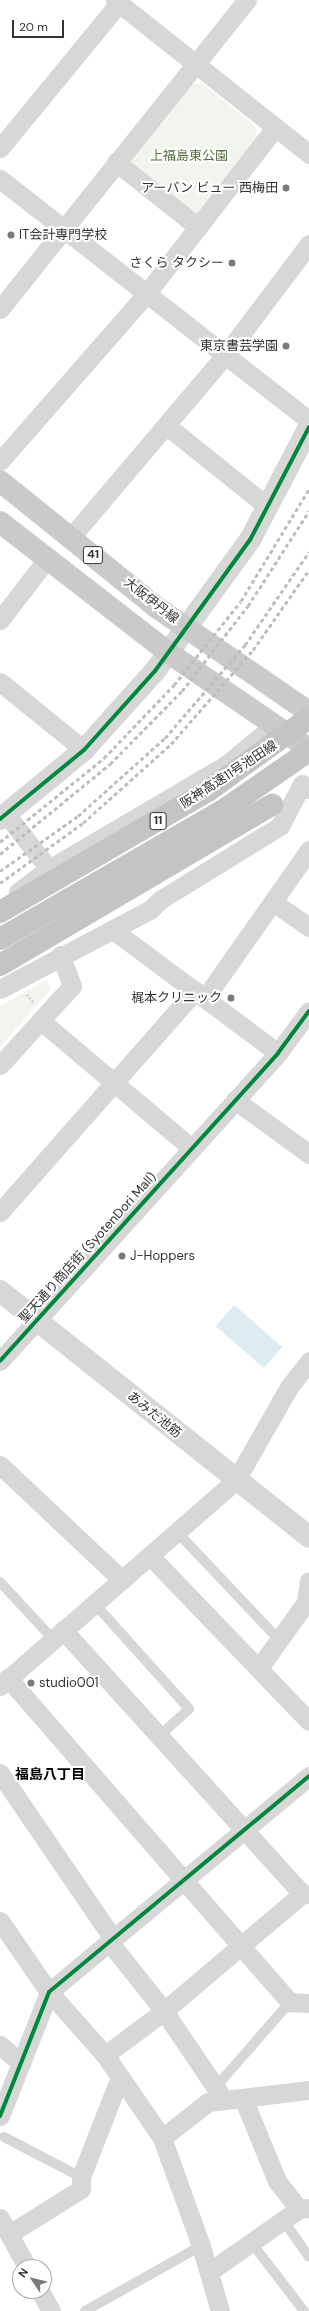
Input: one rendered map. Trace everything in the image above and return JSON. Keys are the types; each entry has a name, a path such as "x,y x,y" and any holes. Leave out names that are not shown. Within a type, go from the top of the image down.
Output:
{"highway":[{"name":"阪神高速11号池田線","path":"0,912 208,791 309,718"},
{"name":"阪神高速11号池田線","path":"0,939 222,811 309,750"},
{"path":"0,965 272,805"}],"main road":[{"name":"大阪伊丹線","path":"0,481 186,628 309,712"},
{"name":"41","path":"0,522 46,560 169,652 309,750"}],"street":[{"path":"0,309 246,0"},
{"path":"0,148 117,2 274,129 309,154"},
{"path":"0,461 146,294 274,129"},
{"path":"116,162 198,227"},
{"path":"0,179 62,230 226,354 309,420"},
{"path":"71,537 167,426 226,354 309,244"},
{"path":"167,426 268,507"},
{"path":"49,869 3,816 84,750 169,652 232,567 268,507 309,427"},
{"path":"0,620 46,560"},
{"path":"0,682 84,750"},
{"path":"0,906 49,869 227,764 274,725"},
{"path":"272,805 307,783"},
{"path":"0,989 22,985 61,955 113,930 280,826 307,783"},
{"path":"0,1212 114,1083 200,995 273,902 309,850"},
{"path":"273,902 309,927"},
{"path":"0,919 22,985"},
{"path":"113,930 278,1053"},
{"path":"0,1065 38,1013 72,986 61,955"},
{"path":"309,1011 278,1053 235,1100 309,1154"},
{"path":"38,1013 114,1083 190,1147"},
{"name":"聖天通り商店街 (SyotenDori Mall)","path":"0,1362 190,1147 235,1100"},
{"name":"あみだ池筋","path":"0,1291 309,1537"},
{"path":"309,1361 289,1387 236,1480 4,1682 185,1882 290,2002 309,2003"},
{"path":"0,1465 122,1580"},
{"path":"150,1556 309,1721"},
{"path":"259,1668 306,1602 309,1581"},
{"path":"58,1634 160,1735 306,1894 241,1945 164,2011 104,2055"},
{"path":"0,1773 112,1941 164,2011 219,2094"},
{"path":"0,2116 49,1992 248,1830 309,1776"},
{"path":"0,1921 49,1992 104,2055 162,2138 201,2246 220,2311"},
{"path":"0,2045 21,2063"},
{"path":"23,2259 4,2226 81,2189 81,2177 120,2077"},
{"path":"162,2138 219,2094 243,2098 309,2090"},
{"path":"208,2272 283,2220 304,2209 277,2181 243,2098"},
{"path":"44,2299 51,2311"}],"lane":[{"path":"177,1532 279,1640"},
{"path":"0,1582 58,1634"},
{"path":"94,1603 189,1709 160,1735"},
{"path":"219,2094 290,2002"},
{"path":"4,2137 81,2177"},
{"path":"283,2220 309,2257"},
{"path":"251,2242 304,2311"},
{"path":"85,2311 201,2246"}],"path":[{"path":"22,985 38,1013"}],"green space":[{"name":"上福島東公園","path":"202,83 256,127 257,138 198,214 191,215 131,167 131,160 192,84"},
{"path":"46,980 51,989 0,1047 0,1006"}],"shaded area":[{"path":"234,1305 282,1347 264,1368 216,1326"}],"railway":[{"path":"0,842 104,758 174,685 241,601 309,489"},
{"path":"0,854 110,764 182,691 248,606 309,511"},
{"path":"0,871 78,816 165,738 245,645 309,552"},
{"path":"0,883 83,823 171,744 253,650 309,570"}],"cycle path":[{"path":"0,819 84,750 155,671 250,540 309,427"},
{"path":"0,1361 278,1053 309,1011"},
{"path":"0,2116 49,1992 309,1776"}],"place":[{"name":"アーバン ビュー 西梅田","path":"286,188"},
{"name":"IT会計専門学校","path":"11,235"},
{"name":"さくら タクシー","path":"232,263"},
{"name":"東京書芸学園","path":"286,346"},
{"name":"梶本クリニック","path":"231,998"},
{"name":"J-Hoppers","path":"122,1256"},
{"name":"studio001","path":"31,1683"}],"district":[{"name":"福島八丁目","path":"50,1774"}]}
